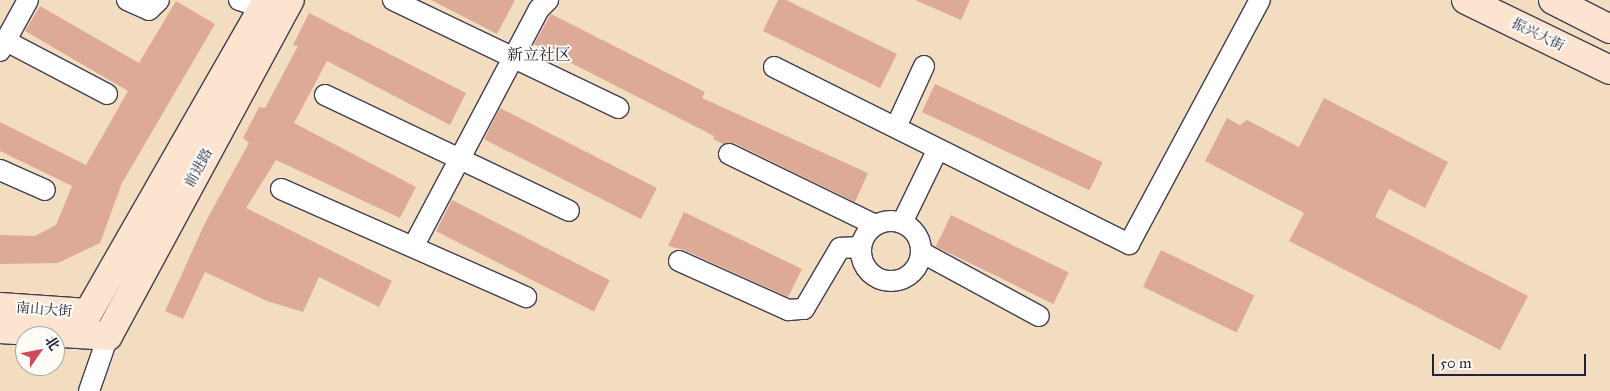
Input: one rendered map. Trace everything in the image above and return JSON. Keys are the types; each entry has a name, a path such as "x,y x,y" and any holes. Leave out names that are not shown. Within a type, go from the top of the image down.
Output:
{"street":[{"path":"28,0 3,46 107,94"},
{"path":"127,0 149,10 159,0"},
{"name":"前进路","path":"108,336 290,0"},
{"path":"393,0 618,108"},
{"path":"413,247 539,10 548,0"},
{"path":"774,67 1129,244 1260,0"},
{"name":"振兴大街","path":"1466,0 1610,70"},
{"path":"1553,0 1610,30"},
{"name":"前进路","path":"88,313 256,3"},
{"path":"896,127 924,66"},
{"path":"325,95 570,211"},
{"path":"902,223 938,148"},
{"path":"729,154 875,225"},
{"path":"0,170 45,190"},
{"path":"281,189 526,297"},
{"path":"893,221 902,223 919,240 921,252 911,274 889,281 867,270 861,247 868,231 875,225 893,221"},
{"path":"679,261 788,310 804,309 840,248 861,247"},
{"path":"921,252 1039,316"},
{"name":"南山大街","path":"0,308 88,313"},
{"name":"南山大街","path":"0,329 108,336"},
{"path":"89,391 108,336"}],"building":[{"path":"431,0 515,0 497,34"},
{"path":"778,0 786,0 897,54 880,88 763,31"},
{"path":"915,0 970,0 961,20"},
{"path":"176,1 215,24 122,183 100,243 58,263 0,264 0,235 35,236 56,225 72,186 0,151 0,122 86,165 128,91 25,31 40,6 139,63"},
{"path":"309,13 466,93 450,125 327,61 294,123 416,187 400,218 276,160 246,208 392,281 379,307 319,277 303,312 267,301 205,272 183,319 165,311 206,221 249,143 243,138 259,107 265,108 298,46 293,45"},
{"path":"551,14 705,92 702,98 868,173 855,202 734,143 723,144 713,139 714,136 534,44"},
{"path":"935,84 1103,162 1090,190 922,112"},
{"path":"1324,98 1448,162 1425,208 1389,189 1375,217 1528,296 1500,350 1289,241 1304,213 1205,161 1227,118 1240,125 1247,120 1299,147"},
{"path":"500,108 657,188 641,219 484,139"},
{"path":"452,200 610,280 594,312 436,231"},
{"path":"684,212 802,269 788,297 684,250 668,246"},
{"path":"951,215 1069,272 1053,304 936,246"},
{"path":"1161,250 1254,296 1237,332 1143,287"}],"district":[{"name":"新立社区","path":"539,55"}]}
